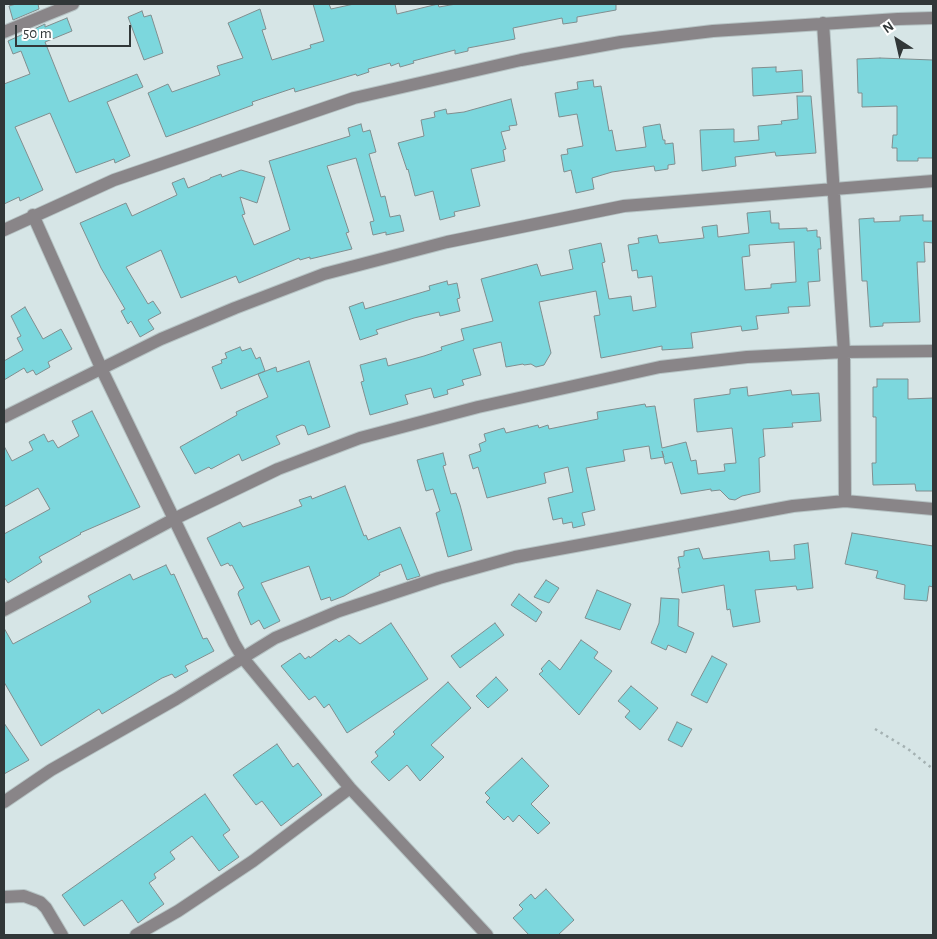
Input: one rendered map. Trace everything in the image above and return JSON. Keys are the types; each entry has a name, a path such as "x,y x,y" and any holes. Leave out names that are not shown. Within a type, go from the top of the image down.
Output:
{"street":[{"path":"4,32 73,4"},
{"path":"4,230 33,215 114,180 354,98 521,60 621,42 713,31 933,18"},
{"path":"823,23 832,188 844,352 844,501"},
{"path":"4,416 102,370 161,339 324,274 447,242 624,206 933,181"},
{"path":"33,215 102,370 223,624 243,658 350,788 487,935"},
{"path":"4,610 174,519 278,469 360,438 478,407 660,367 746,357 844,352 933,351"},
{"path":"4,802 51,770 275,638 331,614 440,578 515,557 729,516 844,501 933,509"},
{"path":"136,935 178,911 253,861 350,788"},
{"path":"4,897 33,898 40,902 46,908 62,935"}],"path":[{"path":"876,729 908,749 933,769"}],"building":[{"path":"16,4 38,4 39,9 13,20 9,6"},
{"path":"313,4 329,4 331,9 354,4 395,4 397,14 438,4 439,7 456,4 616,4 616,10 577,17 577,22 563,24 562,18 513,28 515,39 468,48 468,51 455,54 455,50 413,61 414,63 400,67 399,63 391,66 390,63 368,69 369,72 357,76 356,74 295,92 294,88 252,102 253,105 166,137 148,93 168,84 172,92 220,75 217,66 243,58 228,23 260,9 266,29 262,30 272,60 311,48 310,45 324,41"},
{"path":"142,11 144,17 151,15 163,53 144,60 128,17"},
{"path":"67,18 72,31 45,42 69,102 137,74 143,87 107,102 130,156 115,163 114,159 76,173 50,113 15,127 43,190 20,201 19,197 4,204 4,84 30,74 21,51 13,54 8,41 45,24 45,27"},
{"path":"857,59 933,60 933,158 918,158 918,161 897,161 897,148 892,148 893,135 897,135 897,106 862,107 862,93 858,93"},
{"path":"776,67 776,72 802,70 803,92 753,96 752,68"},
{"path":"593,80 594,87 601,86 609,131 612,130 616,151 646,147 643,127 660,124 665,144 673,143 675,164 668,165 668,169 655,171 654,166 612,172 592,178 594,189 576,193 571,170 564,172 561,155 568,154 567,149 583,146 577,114 559,117 555,93 578,89 577,82"},
{"path":"797,96 811,96 816,153 776,156 775,152 735,157 736,166 702,171 700,130 734,129 734,142 759,140 758,126 782,124 781,121 798,119"},
{"path":"511,99 517,125 509,126 510,130 501,132 506,149 503,150 505,161 471,169 480,206 454,212 455,216 440,220 433,191 415,196 408,169 398,143 424,136 421,120 435,117 434,112 446,109 447,114 464,112"},
{"path":"361,124 363,132 370,130 376,152 369,154 381,197 385,196 390,217 400,215 404,231 386,235 386,232 373,235 370,222 374,221 356,158 327,166 349,232 346,233 352,249 310,259 310,257 300,260 299,258 239,283 236,276 181,298 161,250 126,267 148,304 153,301 161,313 148,320 154,329 140,337 131,321 128,324 121,311 125,309 101,268 80,223 126,203 132,216 177,195 172,183 184,178 188,188 221,174 222,177 241,170 265,177 257,203 240,197 245,214 242,215 254,245 290,230 269,161 350,136 348,128"},
{"path":"770,211 771,223 779,223 779,229 807,228 807,231 817,230 821,249 818,249 820,281 808,282 810,306 788,307 789,313 756,316 758,329 742,331 741,326 691,333 693,348 662,350 662,346 601,358 594,316 600,315 596,291 539,302 551,353 544,365 536,367 531,364 523,364 506,367 501,342 473,349 481,375 462,380 464,385 447,390 448,394 434,398 431,388 405,395 408,404 370,415 361,382 364,381 360,365 386,358 388,366 424,356 442,350 441,347 464,340 461,329 493,321 481,279 537,264 541,276 573,269 569,250 601,243 605,262 602,263 609,299 631,296 633,311 656,307 652,276 638,278 637,270 632,271 628,245 639,243 638,238 657,235 659,243 704,238 702,227 717,225 718,237 749,233 747,213","holes":["794,242 796,282 771,284 771,288 745,290 742,257 750,256 749,245"]},
{"path":"923,215 923,221 933,221 933,243 924,242 925,262 917,262 920,322 883,323 883,326 870,327 867,281 862,281 859,219 874,218 874,222 900,221 900,216"},
{"path":"447,281 448,285 457,283 460,298 457,299 460,311 440,316 439,312 414,318 376,330 378,334 360,340 349,307 363,302 365,309 430,290 429,286"},
{"path":"25,307 43,339 61,329 72,349 48,362 50,367 36,375 33,370 27,373 24,368 4,380 4,361 23,350 17,338 21,336 11,316"},
{"path":"240,347 242,351 251,348 256,359 260,357 265,371 221,389 212,367 222,363 221,360 227,358 225,353"},
{"path":"309,361 330,427 308,435 305,426 302,425 276,436 280,444 242,461 239,454 211,469 209,467 195,474 180,447 237,415 236,412 268,397 258,374 276,367 277,372"},
{"path":"877,379 908,379 908,399 933,398 933,491 916,491 915,484 873,485 872,463 876,463 876,417 873,417 873,387 877,387"},
{"path":"747,387 748,396 791,390 792,395 819,393 821,421 792,423 793,427 763,429 765,456 759,458 760,492 742,496 735,500 729,499 720,490 711,491 711,489 681,494 672,462 665,464 663,457 651,459 649,446 623,450 625,461 586,468 595,510 582,513 585,525 573,528 572,522 563,524 562,518 553,520 548,498 573,492 568,467 544,473 546,483 487,498 478,467 473,469 469,455 481,451 479,444 486,441 484,434 504,428 506,433 538,425 539,428 548,425 549,429 598,419 597,412 645,404 646,407 655,406 662,448 686,442 691,461 696,460 698,474 725,471 724,464 736,463 732,428 697,432 694,399 730,394 730,389"},
{"path":"92,411 140,507 80,533 39,557 42,562 8,583 4,577 4,534 50,509 38,488 4,507 4,446 12,461 33,450 29,442 44,434 48,442 53,440 58,448 79,436 72,421"},
{"path":"443,453 446,465 443,466 451,494 456,493 472,550 448,557 436,513 440,511 433,489 426,491 417,460"},
{"path":"345,486 364,536 366,535 368,540 400,527 420,576 407,580 401,564 379,573 380,575 344,596 331,601 330,597 321,600 309,566 261,583 280,621 264,629 259,620 251,625 238,594 244,588 232,565 230,566 228,563 221,566 207,538 240,522 243,527 302,506 299,500 311,496 312,499"},
{"path":"852,533 933,546 933,587 929,586 927,601 904,599 905,585 876,578 878,571 845,564"},
{"path":"808,543 813,588 797,590 796,586 755,590 760,622 733,627 730,609 727,610 724,585 682,593 678,557 684,556 684,551 699,548 703,559 769,551 770,561 795,559 794,545"},
{"path":"166,565 171,575 174,574 203,639 207,638 214,651 185,666 188,671 175,678 172,674 162,678 102,714 99,709 41,746 4,682 4,628 13,644 91,602 88,596 130,574 133,580"},
{"path":"546,580 559,588 549,603 534,597"},
{"path":"597,590 631,604 620,630 585,618"},
{"path":"519,594 542,612 536,622 511,605"},
{"path":"661,598 679,599 678,626 694,633 686,653 668,645 666,650 651,643 659,623"},
{"path":"391,623 428,679 347,733 329,704 324,708 315,696 309,700 281,666 300,653 305,659 309,656 310,658 336,639 339,642 349,635 360,644"},
{"path":"495,623 504,635 460,668 451,656"},
{"path":"581,640 598,652 594,658 612,671 579,715 539,674 543,671 541,669 549,660 560,670"},
{"path":"712,656 727,664 707,703 691,695"},
{"path":"496,677 508,690 488,708 476,696"},
{"path":"448,682 471,708 431,745 444,757 420,781 407,765 389,781 371,762 378,756 375,752 395,734 393,732"},
{"path":"631,686 658,708 640,730 625,717 630,711 618,701"},
{"path":"677,722 692,729 682,747 668,740"},
{"path":"4,723 29,760 4,774"},
{"path":"277,744 293,767 298,763 322,795 281,826 262,801 256,805 233,775"},
{"path":"522,758 549,786 531,804 550,823 538,834 519,815 513,822 508,816 504,820 486,802 490,798 485,793"},
{"path":"205,794 230,830 223,835 239,857 219,871 192,836 170,852 175,859 154,874 156,878 149,883 164,904 138,923 122,900 84,926 62,895"},
{"path":"546,889 574,920 558,935 529,935 513,918 523,909 519,905 531,894 535,899"}]}
